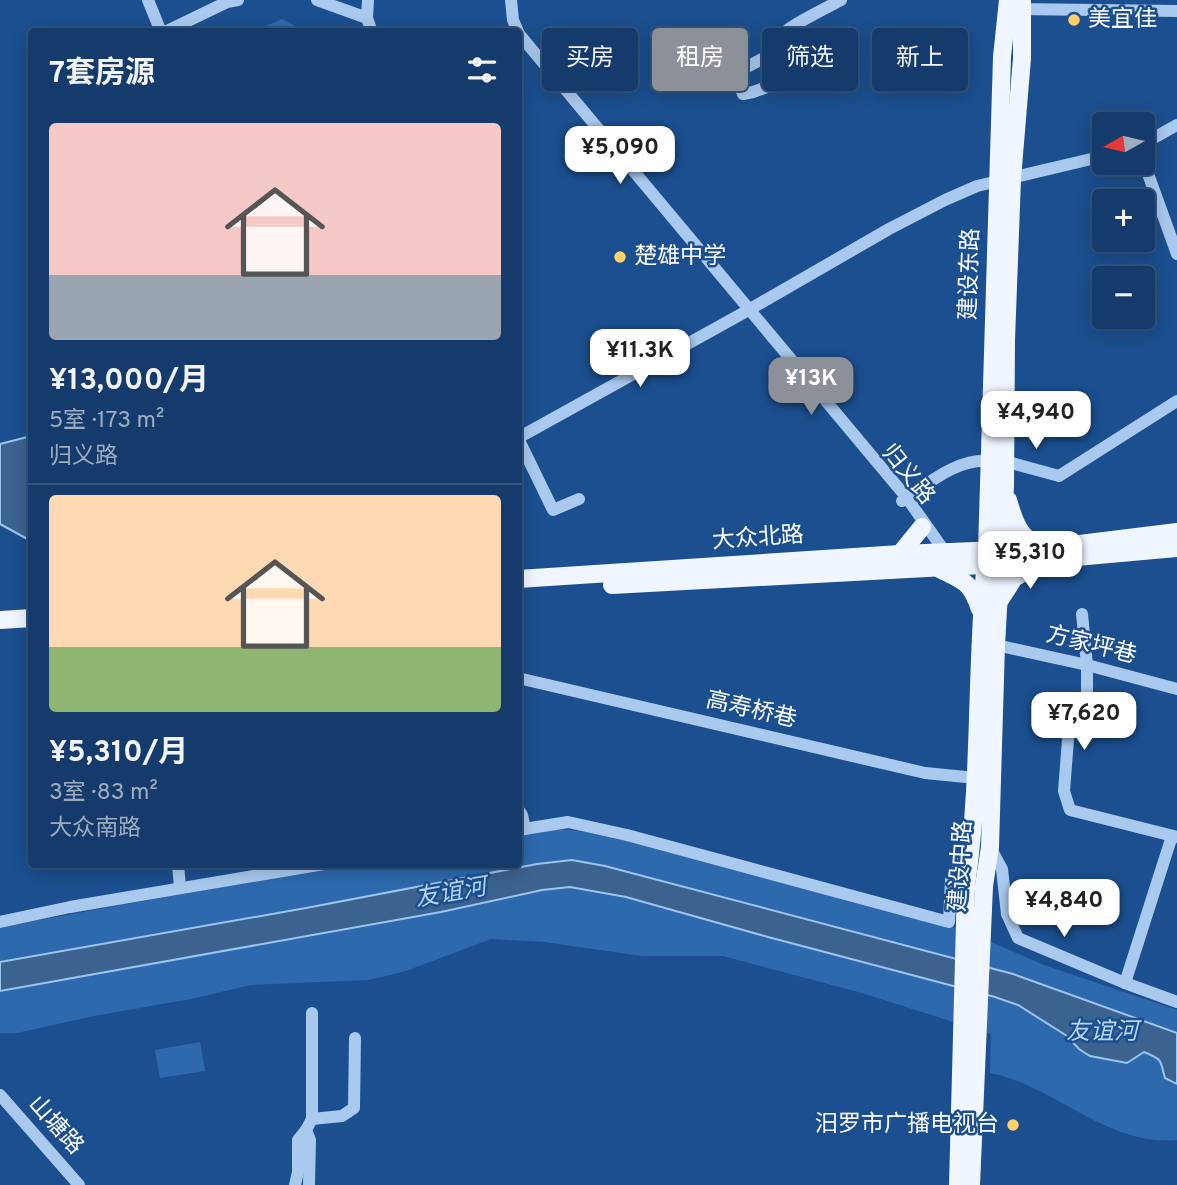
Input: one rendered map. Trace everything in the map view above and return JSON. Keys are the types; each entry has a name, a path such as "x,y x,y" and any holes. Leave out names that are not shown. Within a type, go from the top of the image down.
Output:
{"main road":[{"name":"建设东路","path":"994,557 997,461 1006,341 1005,180 1021,58 1017,3"},
{"name":"建设东路","path":"994,557 1004,486 997,461"},
{"path":"1004,486 1018,529 1048,554 1177,548"},
{"path":"900,554 922,527"},
{"path":"998,603 1014,578 1048,554 1177,532"},
{"name":"大众北路","path":"522,579 900,554 994,557 1048,554"},
{"path":"940,557 973,588 982,613"},
{"name":"大众北路","path":"522,589 940,557"},
{"name":"建设中路","path":"958,1185 961,1032 975,886 990,847 998,603 994,557"},
{"name":"建设中路","path":"971,1185 977,1044 972,848 982,613 994,557"},
{"path":"0,611 28,609"},
{"path":"0,620 28,618"}],"street":[{"path":"148,0 161,28"},
{"path":"172,28 227,2 238,0"},
{"path":"317,0 367,18"},
{"path":"368,0 367,18 371,28"},
{"path":"508,0 512,28"},
{"path":"508,0 516,28"},
{"path":"792,27 807,68 806,73 743,94 739,84 745,68 777,51 782,34 792,27 841,0"},
{"path":"1017,3 1177,5"},
{"path":"1017,3 1177,11"},
{"path":"522,38 905,499 940,557"},
{"path":"522,47 748,311"},
{"path":"1155,137 1177,125"},
{"path":"522,436 945,200 977,186 1092,159"},
{"path":"1148,175 1177,254"},
{"path":"1059,476 1070,463 1177,393"},
{"path":"905,499 957,466 975,460 997,461 1059,476 1177,401"},
{"path":"522,446 553,510 579,499"},
{"name":"归义路","path":"905,499 940,557"},
{"path":"1082,614 1087,700 1069,727 1064,791 1070,810 1174,837 1125,983"},
{"name":"方家坪巷","path":"996,645 1177,689"},
{"name":"高寿桥巷","path":"522,679 925,773 976,778"},
{"path":"522,830 568,822 627,835 949,922 951,880 972,848"},
{"path":"990,847 1002,869 1007,914 1018,938 1177,1002"},
{"path":"178,868 180,888"},
{"path":"248,868 252,877"},
{"path":"0,922 252,877 279,868"},
{"path":"309,1185 312,1013"},
{"path":"295,1185 299,1172 298,1140 309,1124 342,1116 354,1108 355,1038"},
{"name":"山塘路","path":"0,1096 79,1185"},
{"name":"山塘路","path":"0,1105 74,1185"}],"shaded area":[{"path":"283,19 298,28 260,28"},
{"path":"558,829 608,834 961,929 1044,965 1177,1010 1177,1140 1152,1140 1128,1134 1104,1125 1037,1090 990,1073 991,1034 862,993 723,956 642,956 544,942 491,939 406,971 369,980 251,985 17,1033 0,1033 0,927 326,868 522,868 522,834"},
{"path":"200,1042 205,1071 160,1078 155,1050"}],"water":[{"path":"28,437 28,539 0,524 0,444"},
{"name":"友谊河","path":"572,860 605,866 1013,974 1177,1033 1177,1084 1165,1078 1160,1062 1155,1057 1144,1052 1127,1063 1090,1056 1067,1036 1018,1005 995,997 626,897 570,887 0,991 0,962 537,864"}],"place":[{"name":"美宜佳","path":"1074,20"},
{"name":"楚雄中学","path":"620,257"},
{"name":"汨罗市广播电视台","path":"1013,1125"}]}
